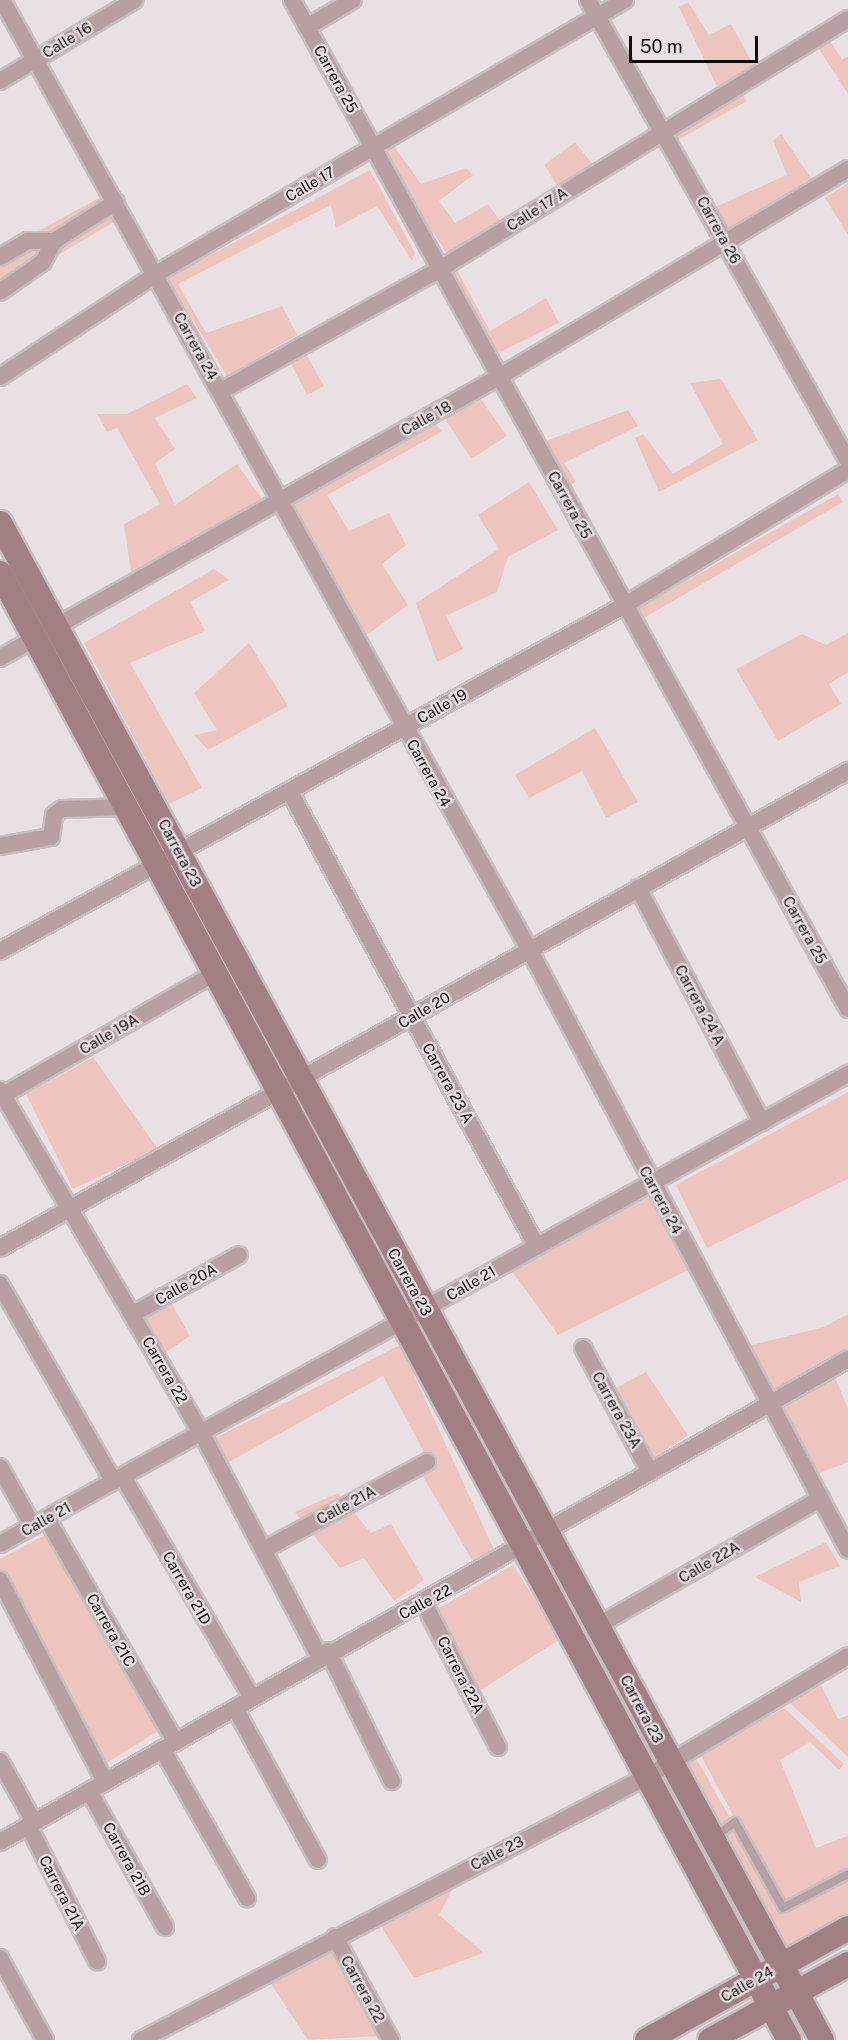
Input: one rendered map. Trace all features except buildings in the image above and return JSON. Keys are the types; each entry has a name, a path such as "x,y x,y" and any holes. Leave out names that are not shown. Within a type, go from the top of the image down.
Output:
{"street":[{"name":"Carrera 24","path":"2,0 221,391 403,727 529,949 848,1550"},
{"name":"Calle 16","path":"0,81 135,0"},
{"name":"Carrera 25","path":"292,0 747,826 843,989 848,1009"},
{"path":"307,27 353,0"},
{"name":"Carrera 26","path":"588,0 664,130 848,461"},
{"name":"Calle 17","path":"0,377 156,274 625,0"},
{"name":"Calle 17 A","path":"221,391 440,269 848,19"},
{"name":"Calle 18","path":"0,658 499,377 726,244 848,169"},
{"path":"0,257 28,240 54,240 116,202"},
{"path":"0,292 43,262 54,240"},
{"name":"Calle 19","path":"0,951 291,794 403,727 625,605 848,470"},
{"name":"Carrera 23","path":"0,523 180,852 291,1087 415,1315 548,1535 822,2040"},
{"name":"Carrera 23","path":"0,573 129,807 215,973 291,1087"},
{"name":"Calle 20","path":"0,1248 291,1087 529,949 848,771"},
{"name":"Carrera 23 A","path":"291,794 536,1245"},
{"path":"0,846 51,837 54,815 62,809 129,807"},
{"name":"Carrera 24 A","path":"638,888 762,1122"},
{"name":"Calle 19A","path":"2,1093 215,973"},
{"name":"Calle 21","path":"0,1544 415,1315 650,1180 848,1074"},
{"name":"Carrera 22","path":"2,1093 73,1209 202,1434 324,1653 392,1781"},
{"name":"Calle 20A","path":"133,1314 239,1255"},
{"name":"Carrera 21D","path":"0,1284 252,1698"},
{"name":"Carrera 23","path":"415,1315 526,1547 646,1777 789,2040"},
{"name":"Carrera 23A","path":"583,1348 650,1472"},
{"name":"Calle 22","path":"0,1842 235,1708 324,1653 424,1603 548,1535 768,1401 848,1359"},
{"name":"Calle 21A","path":"265,1549 427,1462"},
{"name":"Carrera 21C","path":"0,1467 40,1522 169,1746 247,1898"},
{"name":"Calle 22A","path":"597,1626 820,1498"},
{"path":"0,1580 105,1782"},
{"name":"Carrera 22A","path":"424,1603 498,1747"},
{"name":"Calle 23","path":"141,2040 646,1777 848,1656"},
{"path":"235,1708 318,1860"},
{"name":"Carrera 21A","path":"0,1761 97,1961"},
{"name":"Carrera 21B","path":"89,1791 165,1927"},
{"name":"Calle 24","path":"646,2040 848,1928"},
{"name":"Carrera 22","path":"335,1937 392,2040"},
{"path":"0,1958 45,2040"},
{"name":"Calle 24","path":"710,2040 848,1964"}],"lane":[{"path":"712,1839 735,1822 783,1908 848,1874"}],"shaded area":[{"path":"688,2 709,35 731,24 754,66 717,87 679,7"},
{"path":"827,37 842,59 848,57 848,94 815,43"},
{"path":"739,89 747,101 676,141 715,207 787,175 773,141 781,134 811,178 720,235 662,137"},
{"path":"575,142 594,166 559,188 544,165"},
{"path":"394,146 421,184 466,168 473,175 439,201 455,223 488,204 501,222 448,255 379,152"},
{"path":"370,170 415,253 412,261 377,206 336,228 331,205 178,284 206,333 282,306 297,335 227,376 167,278"},
{"path":"848,183 848,235 825,198"},
{"path":"106,194 116,221 0,289 0,252"},
{"path":"456,268 490,331 546,298 559,323 492,356 445,272"},
{"path":"307,356 324,386 307,395 291,364"},
{"path":"721,379 758,440 659,492 635,438 643,434 673,474 723,444 690,383"},
{"path":"187,384 197,398 155,418 175,449 155,463 175,505 237,464 263,500 131,572 124,524 160,504 117,428 107,432 97,414 127,414"},
{"path":"480,398 507,436 471,459 442,414"},
{"path":"628,410 638,426 564,463 576,482 570,485 546,441"},
{"path":"432,421 443,431 327,495 349,531 389,513 406,545 382,564 408,605 363,638 291,503"},
{"path":"529,482 558,530 508,557 497,592 446,616 463,649 437,662 416,603 499,549 478,515"},
{"path":"838,494 843,502 637,622 630,613"},
{"path":"214,569 229,580 190,602 205,631 130,663 202,788 169,804 84,643"},
{"path":"848,633 848,672 829,684 841,704 778,741 736,669 802,634 826,645"},
{"path":"249,643 288,706 208,750 194,735 217,730 194,693"},
{"path":"595,728 638,802 606,818 582,771 529,798 515,775"},
{"path":"93,1057 158,1149 73,1189 26,1094"},
{"path":"848,1092 848,1179 707,1248 676,1185"},
{"path":"649,1197 688,1270 558,1335 512,1271"},
{"path":"168,1297 190,1336 166,1352 139,1306"},
{"path":"848,1314 848,1350 774,1392 748,1346 824,1327"},
{"path":"400,1345 496,1554 472,1560 421,1473 423,1450 383,1376 229,1462 207,1442"},
{"path":"646,1372 688,1435 647,1463 612,1390"},
{"path":"834,1375 848,1409 848,1462 819,1473 781,1404"},
{"path":"338,1493 371,1533 391,1524 424,1580 394,1601 364,1558 340,1568 295,1512"},
{"path":"47,1534 161,1729 107,1763 0,1573 0,1559"},
{"path":"826,1542 840,1566 799,1582 801,1602 755,1577"},
{"path":"513,1565 560,1639 464,1701 419,1620"},
{"path":"821,1685 838,1719 848,1715 848,1757 789,1702"},
{"path":"784,1708 844,1764 839,1770 810,1742 780,1760 816,1848 848,1836 848,1871 782,1906 700,1754"},
{"path":"696,1758 783,1912 848,1877 848,1921 784,1956 681,1766"},
{"path":"453,1888 439,1915 484,1953 414,1978 380,1925"},
{"path":"332,1951 379,2036 308,2040 271,1984"}]}
